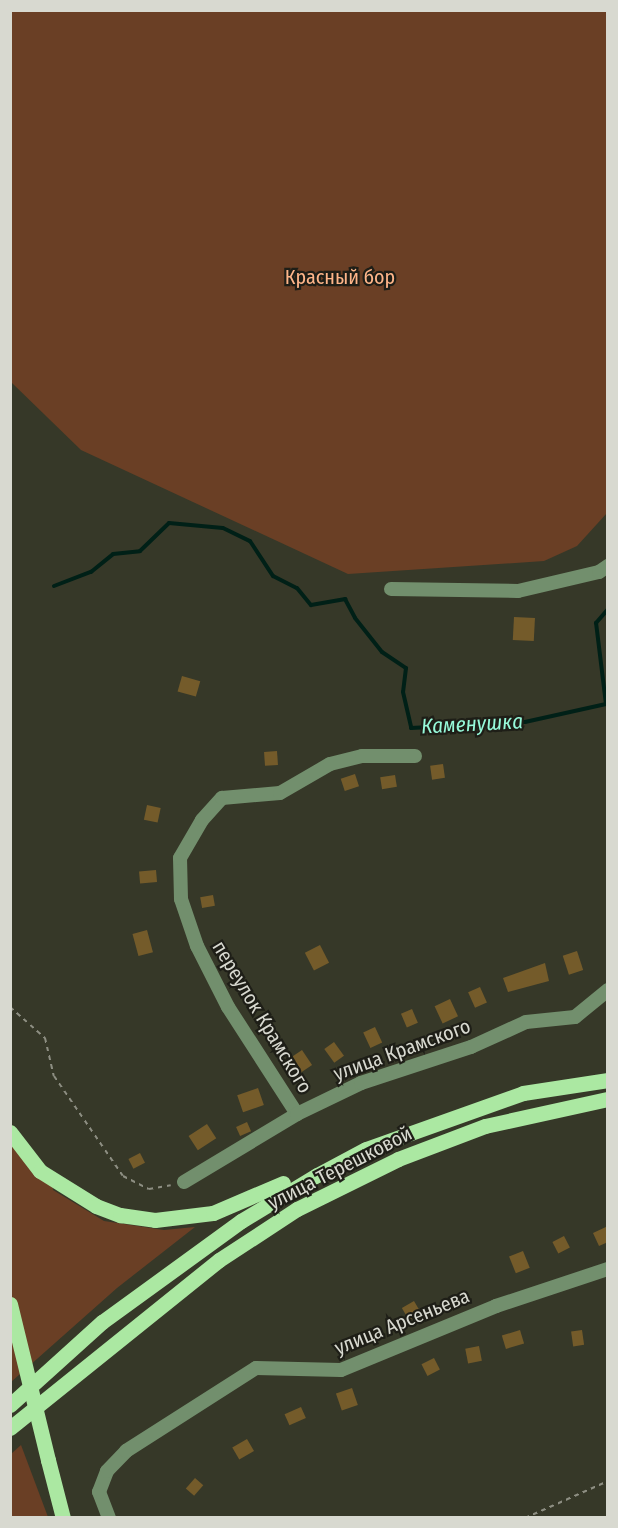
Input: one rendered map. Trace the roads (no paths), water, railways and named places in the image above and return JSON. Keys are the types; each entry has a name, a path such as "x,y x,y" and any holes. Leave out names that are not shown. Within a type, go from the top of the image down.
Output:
{"main road":[{"name":"улица Терешковой","path":"10,1405 102,1322 242,1221 366,1149 523,1093 608,1080"},
{"name":"улица Терешковой","path":"10,1428 219,1260 297,1209 398,1159 485,1126 608,1099"},
{"path":"10,1132 40,1171 66,1190 120,1215 155,1220 213,1214 245,1203 310,1169 366,1149"},
{"path":"10,1304 63,1518"},
{"path":"10,1441 25,1415"}],"street":[{"path":"390,589 518,591 599,572 608,566"},
{"name":"переулок Крамского","path":"297,1114 228,1006 196,946 181,899 180,858 202,820 222,798 280,793 330,764 362,756 415,756"},
{"name":"улица Крамского","path":"184,1182 297,1114 361,1083 471,1047 526,1022 575,1017 608,990"},
{"name":"улица Арсеньева","path":"109,1518 99,1492 107,1471 126,1451 256,1368 340,1370 496,1306 608,1269"}],"waterway":[{"name":"Каменушка","path":"54,586 91,572 113,554 140,551 169,523 223,528 250,541 273,576 297,588 311,605 345,599 355,618 382,652 406,668 403,692 411,728 525,722 606,704 596,623 608,609"}],"park label":[{"name":"Красный бор","path":"340,277"}]}
